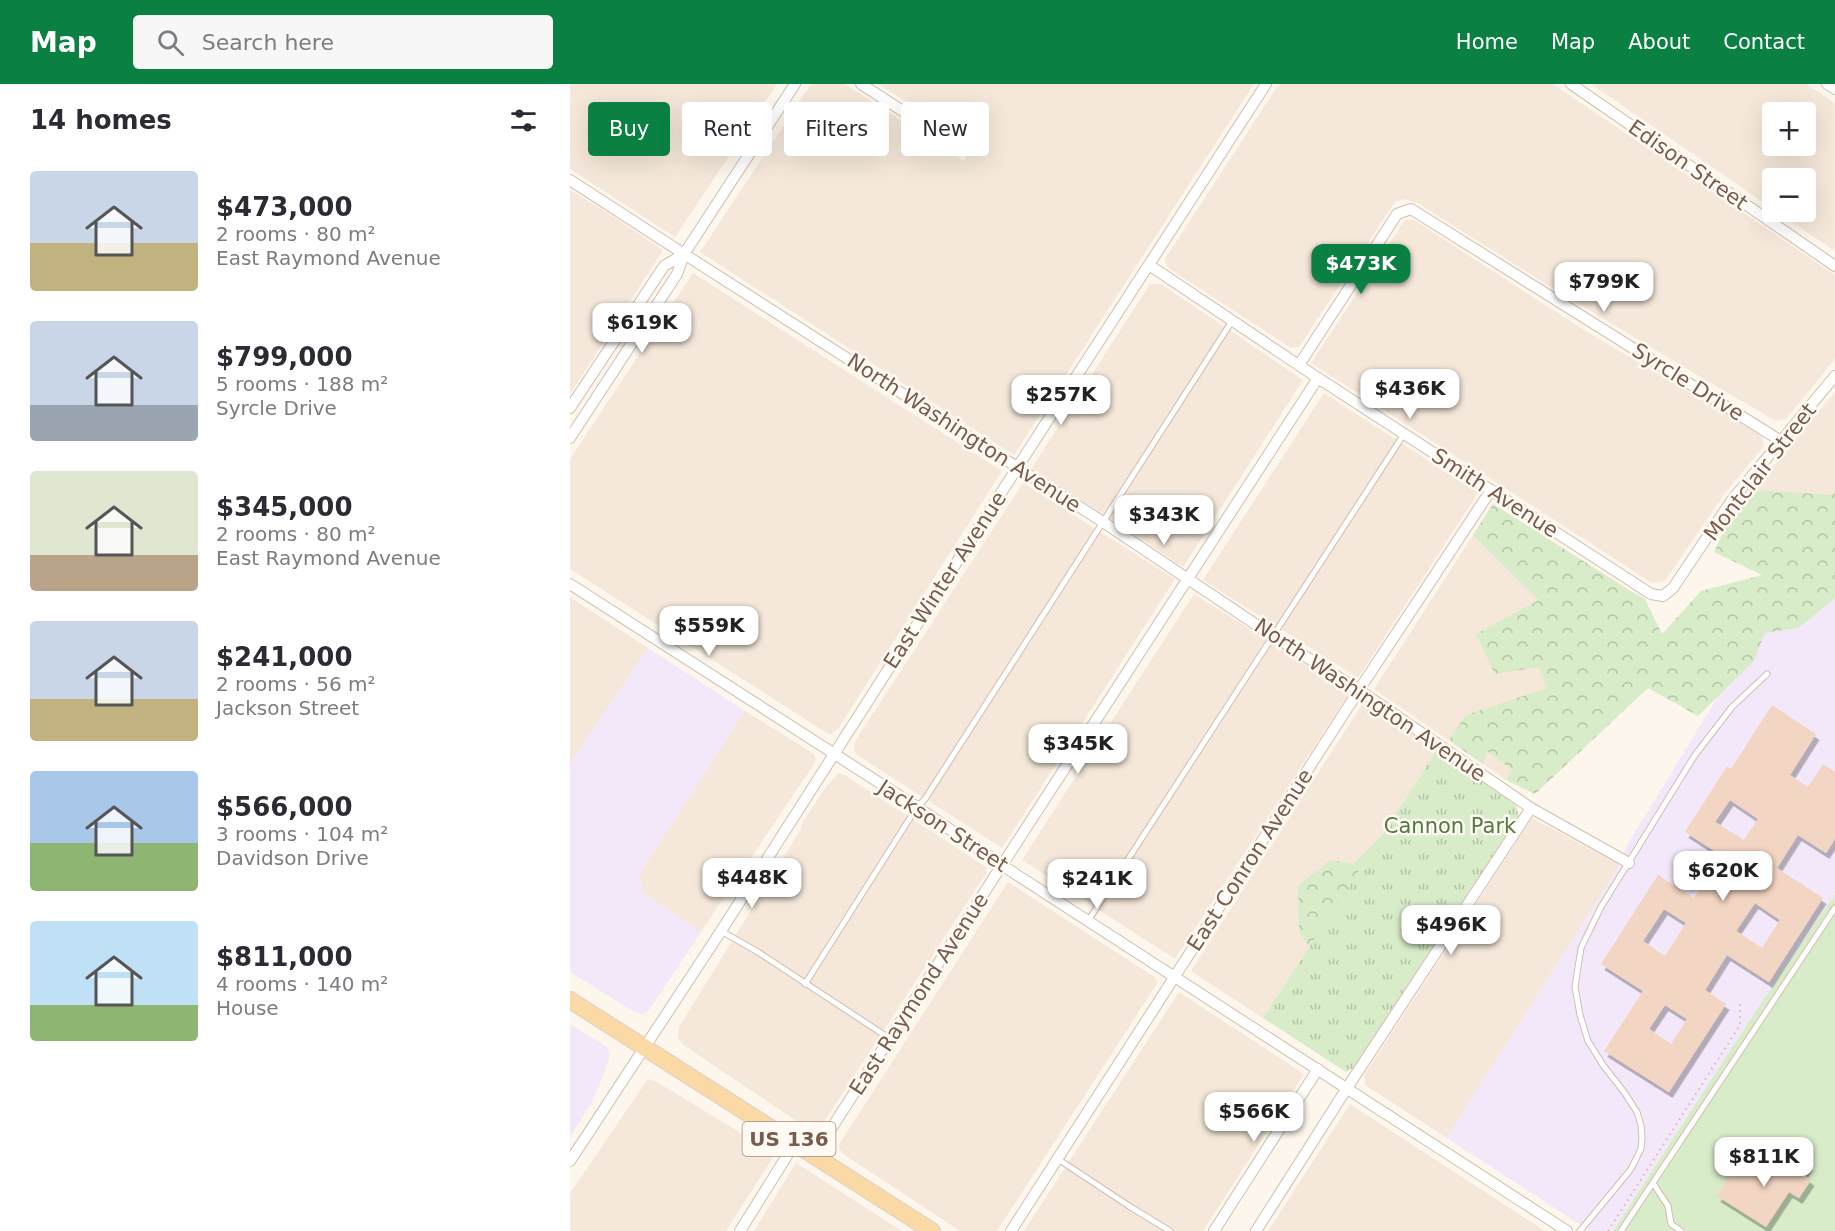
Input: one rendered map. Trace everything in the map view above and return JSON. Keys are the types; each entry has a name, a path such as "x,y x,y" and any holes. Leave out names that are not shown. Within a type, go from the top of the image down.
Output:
{"main road":[{"name":"US 136","path":"570,999 932,1231"}],"street":[{"path":"570,438 677,274 684,254 795,84"},
{"path":"861,84 901,110"},
{"name":"East Winter Avenue","path":"570,1161 721,931 1266,84"},
{"name":"Edison Street","path":"1571,84 1835,266"},
{"path":"1827,84 1835,89"},
{"name":"North Washington Avenue","path":"570,180 1103,522 1273,636 1359,690 1531,808 1629,863"},
{"name":"Syrcle Drive","path":"1299,365 1397,214 1411,209 1781,441"},
{"path":"570,408 664,266 684,254"},
{"name":"Smith Avenue","path":"1149,265 1318,378 1651,594 1664,596"},
{"path":"609,348 623,358"},
{"name":"Montclair Street","path":"1664,596 1673,588 1732,500 1835,376"},
{"name":"East Raymond Avenue","path":"814,1155 1318,378"},
{"name":"East Conron Avenue","path":"1011,1231 1359,690 1491,490"},
{"name":"Jackson Street","path":"570,584 917,807 1002,865 1567,1231"},
{"path":"1256,1231 1531,808"},
{"path":"1214,1231 1318,1069"},
{"path":"740,1231 795,1143"}],"lane":[{"path":"805,984 1232,321"},
{"path":"1088,921 1404,434"},
{"path":"1580,1231 1631,1169 1641,1149 1641,1125 1637,1112 1588,1041 1580,1015 1575,987 1581,948 1601,907 1695,755 1732,707 1767,674"},
{"path":"1620,1231 1835,908"},
{"path":"721,931 758,952 891,1039"},
{"path":"1056,1158 1170,1231"},
{"path":"1653,1183 1668,1206 1671,1224 1666,1231"},
{"path":"1671,1224 1681,1231"}],"path":[{"path":"1608,1231 1740,1025 1740,1003"}],"shaded area":[{"path":"570,84 777,84 765,102 682,102 682,156 729,156 675,237 570,169"},
{"path":"811,84 845,84 873,102 799,102"},
{"path":"878,84 1254,84 1014,455 700,252 763,156 772,156 772,143 784,125 784,156 889,156 889,112 901,120 901,156 956,156 964,161 967,156 989,156 989,102 906,102"},
{"path":"1279,84 1553,84 1835,275 1835,359 1786,419 1776,421 1546,284 1419,204 1405,199 1395,202 1299,347 1291,348 1167,267 1165,259"},
{"path":"1591,84 1806,84 1835,103 1835,251 1792,222 1816,222 1816,168 1762,168 1762,201"},
{"path":"570,190 663,250 570,394"},
{"path":"1405,220 1414,220 1584,330 1762,435 1764,446 1725,493 1665,581 1652,583 1311,363"},
{"path":"693,273 1002,471 838,729 830,735 570,569 570,459"},
{"path":"1150,284 1161,284 1303,380 1183,567 1032,468"},
{"path":"1835,392 1835,508 1725,528 1761,481"},
{"path":"1324,393 1478,493 1358,678 1203,580"},
{"path":"1023,483 1175,579 1002,848 857,755 854,750 859,735"},
{"path":"1493,504 1629,590 1506,780 1374,689"},
{"path":"1194,594 1350,692 1175,959 1022,860"},
{"path":"570,597 648,648 570,763"},
{"path":"1835,598 1835,894 1759,1006 1613,1231 1590,1231 1447,1138 1620,865 1627,845 1719,695 1753,662 1764,633 1799,628"},
{"path":"648,648 745,711 639,874 643,893 701,932 649,1010 643,1015 570,972 570,763"},
{"path":"1363,703 1437,750 1263,1018 1191,971"},
{"path":"745,711 814,754 816,759 701,932 643,893 639,874"},
{"path":"839,773 986,867 987,872 816,1134 682,1044 678,1037 679,1027 801,829 802,823 828,784"},
{"path":"1532,818 1620,865 1447,1138 1365,1085 1365,1074"},
{"path":"1008,882 1153,976 1158,982 997,1231 960,1231 843,1154 838,1146"},
{"path":"1179,992 1304,1074 1203,1231 1024,1231"},
{"path":"570,1024 607,1047 610,1055 592,1102 570,1137"},
{"path":"648,1079 657,1082 775,1154 726,1231 570,1231 570,1193"},
{"path":"1350,1104 1545,1231 1268,1231"},
{"path":"796,1163 902,1231 754,1231"}],"green space":[{"path":"1754,490 1831,495 1835,492 1835,598 1799,628 1765,633 1753,662 1698,716 1648,688 1535,794 1506,780 1512,770 1487,751 1483,764 1449,740 1466,715 1547,688 1539,667 1495,674 1476,634 1539,600 1473,535 1493,504 1645,599 1662,634 1701,591 1762,575 1714,552 1725,528"},
{"name":"Cannon Park","path":"1437,750 1515,802 1519,817 1355,1067 1346,1072 1263,1018"},
{"path":"1381,836 1343,993 1299,932 1298,886 1330,860 1353,864"},
{"path":"1835,894 1835,1231 1613,1231 1759,1006"}],"building":[{"path":"1772,705 1816,734 1790,775 1808,787 1823,764 1835,772 1835,839 1826,853 1798,835 1777,868 1823,898 1769,982 1727,955 1705,990 1726,1004 1669,1092 1604,1051 1643,991 1601,964 1658,875 1694,898 1706,878 1726,891 1741,868 1685,832 1727,766 1731,769","holes":["1730,800 1758,819 1744,840 1715,822","1755,903 1780,920 1762,948 1736,931","1664,909 1686,923 1665,956 1643,941","1665,1005 1687,1019 1671,1044 1649,1029"]},
{"path":"1750,1157 1774,1171 1781,1161 1793,1168 1798,1160 1809,1165 1803,1174 1811,1180 1799,1198 1789,1192 1766,1227 1717,1196 1729,1176 1735,1178"}]}
